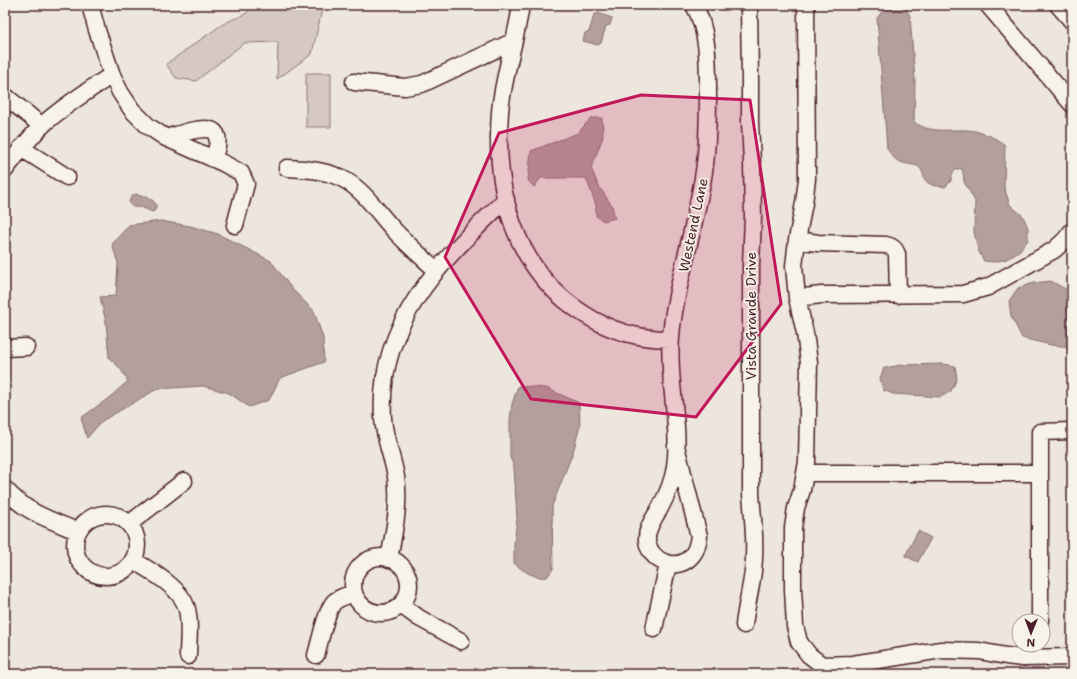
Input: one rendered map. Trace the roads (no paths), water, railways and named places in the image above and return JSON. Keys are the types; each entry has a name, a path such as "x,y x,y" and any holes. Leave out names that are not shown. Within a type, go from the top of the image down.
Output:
{"street":[{"path":"90,5 112,75 120,92 132,110 148,126 166,138 241,173 246,184 235,226"},
{"path":"521,5 514,41 504,79 500,112 499,150 501,175 513,225 529,260 542,277 557,293 580,311 592,319 635,336 670,339"},
{"name":"Westend Lane","path":"676,446 670,371 670,339 673,318 704,171 708,127 706,40 704,30 694,5"},
{"name":"Vista Grande Drive","path":"744,625 753,570 751,494 751,273 753,217 750,122 749,5"},
{"path":"806,5 807,179 794,266 796,298 805,333 808,362 807,462 806,473 796,508 793,528 793,589 795,626 799,642 809,655 822,664 853,664 941,650 979,651 1023,658 1037,653"},
{"path":"988,5 1072,104"},
{"path":"1058,5 1072,21"},
{"path":"354,82 405,87 422,84 514,41"},
{"path":"5,170 42,126 77,98 112,75"},
{"path":"5,96 42,126"},
{"path":"166,138 198,129 207,129 214,132 218,142 213,159"},
{"path":"22,148 67,177"},
{"path":"287,168 325,172 342,178 365,196 393,229 436,270"},
{"path":"389,559 396,522 397,499 396,478 383,420 382,395 386,367 392,347 404,319 420,292 436,270 506,199"},
{"path":"796,298 821,295 963,294 988,287 1054,250 1066,240 1072,231"},
{"path":"797,240 818,244 891,246 895,249 897,254 898,295"},
{"path":"5,348 26,347"},
{"path":"1040,613 1040,432 1072,431"},
{"path":"676,446 699,536 698,546 693,554 685,561 676,564 668,564 662,562 654,556 648,547 647,537 650,525 670,488 675,468 676,446"},
{"path":"806,473 1040,473"},
{"path":"130,524 184,481"},
{"path":"5,489 16,501 35,514 77,531"},
{"path":"103,513 115,515 124,519 130,524 135,534 137,544 133,560 121,572 100,576 89,571 80,563 74,542 77,531 84,522 103,513"},
{"path":"378,558 389,559 396,562 403,568 408,576 409,587 406,597 401,605 396,609 386,613 376,613 366,609 358,602 354,593 353,583 361,566 369,560 378,558"},
{"path":"133,560 162,579 180,595 186,606 188,617 188,656"},
{"path":"654,629 668,564"},
{"path":"316,655 329,610 334,602 342,597 354,593"},
{"path":"401,605 419,618 461,641"},
{"path":"1051,653 1072,657"}]}
